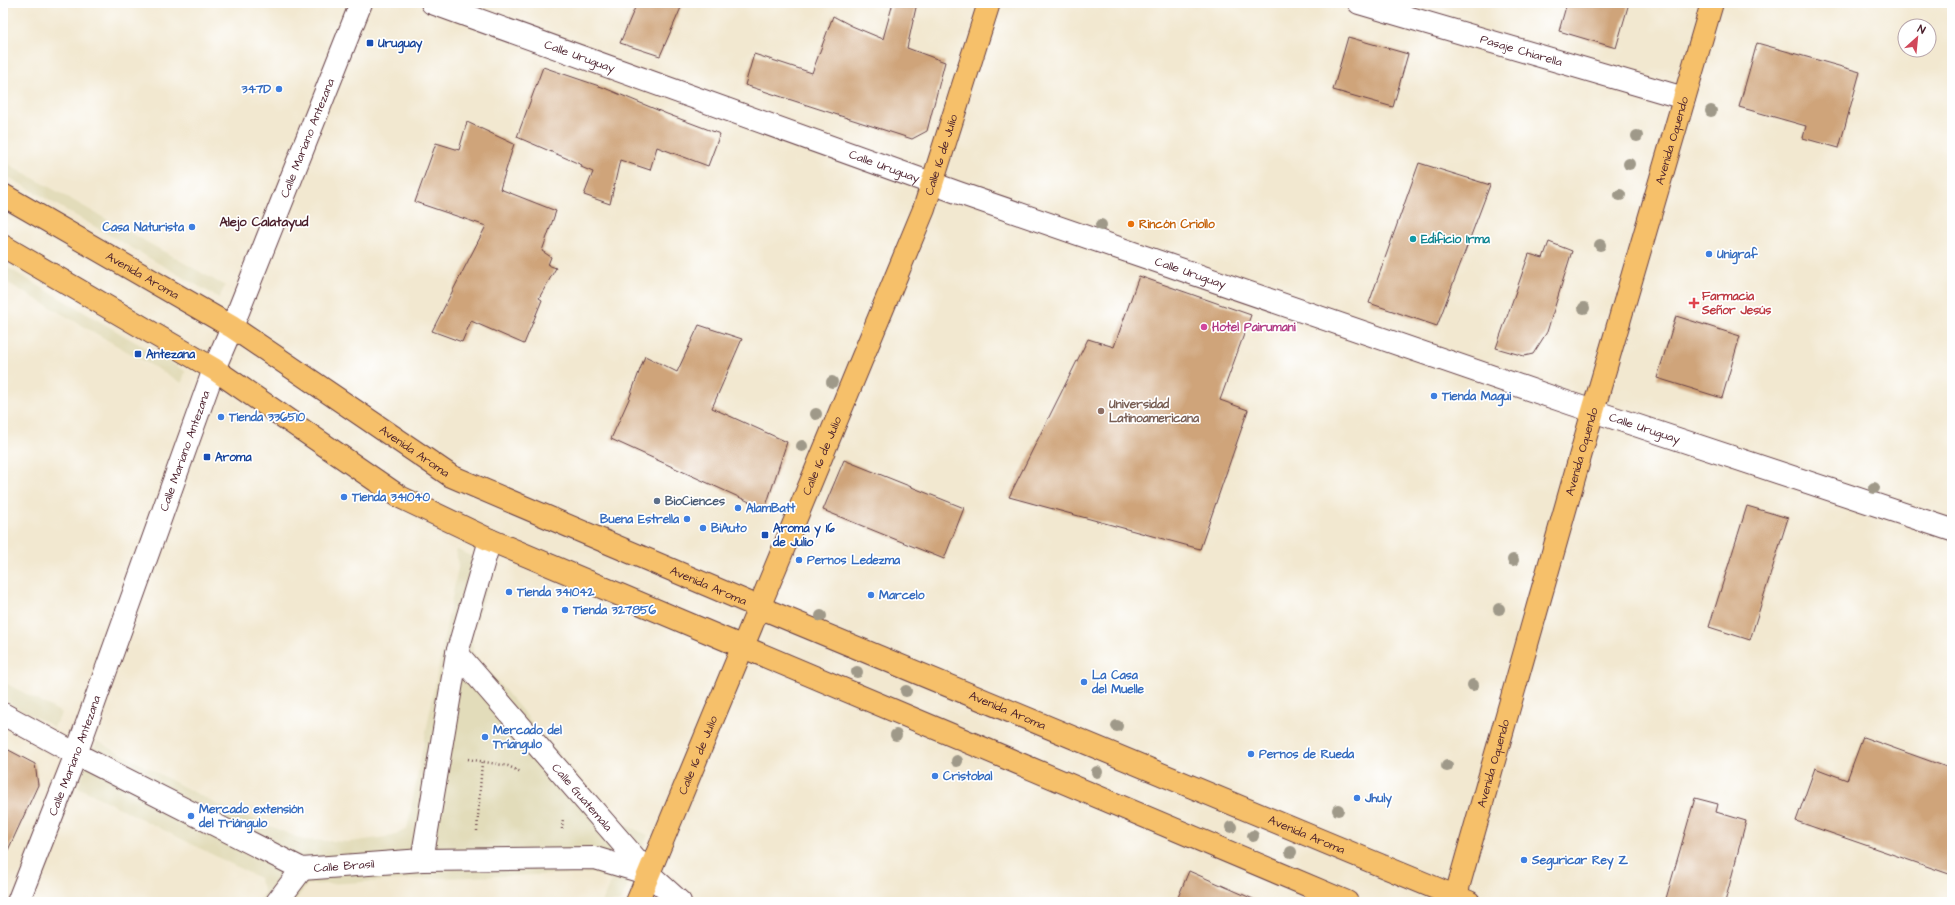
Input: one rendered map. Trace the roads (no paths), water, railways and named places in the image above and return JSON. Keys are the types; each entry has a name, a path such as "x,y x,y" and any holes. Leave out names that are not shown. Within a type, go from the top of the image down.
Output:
{"main road":[{"name":"Calle 16 de Julio","path":"637,902 921,217 933,184 989,3"},
{"name":"Avenida Oquendo","path":"1460,900 1593,410 1712,3"},
{"name":"Avenida Aroma","path":"3,195 232,327 451,476 759,607 1460,900"},
{"path":"3,246 214,369 400,498 490,540 1347,902"}],"street":[{"name":"Calle Mariano Antezana","path":"18,902 76,754 214,369 361,3"},
{"name":"Calle Uruguay","path":"432,3 933,184 1593,410 1952,530"},
{"name":"Pasaje Chiarella","path":"1359,3 1684,98"},
{"path":"422,860 457,653 490,540"},
{"name":"Calle Guatemala","path":"457,653 649,874 680,902"},
{"name":"Calle Brasil","path":"3,714 76,754 302,869 422,860 594,858 649,874"},
{"path":"277,902 302,869"}],"place":[{"name":"Uruguay","path":"370,43"},
{"name":"347D","path":"279,89"},
{"name":"Rincón Criollo","path":"1131,224"},
{"name":"Casa Naturista","path":"192,227"},
{"name":"Edificio Irma","path":"1413,239"},
{"name":"Unigraf","path":"1709,254"},
{"name":"Farmacia Señor Jesús","path":"1694,303"},
{"name":"Hotel Pairumani","path":"1204,327"},
{"name":"Antezana","path":"138,354"},
{"name":"Tienda Magui","path":"1434,396"},
{"name":"Universidad Latinoamericana","path":"1101,411"},
{"name":"Tienda 336510","path":"221,417"},
{"name":"Aroma","path":"207,457"},
{"name":"Tienda 341040","path":"344,497"},
{"name":"BioCiences","path":"657,501"},
{"name":"AlamBatt","path":"738,508"},
{"name":"Buena Estrella","path":"687,519"},
{"name":"BiAuto","path":"703,528"},
{"name":"Aroma y 16 de Julio","path":"765,535"},
{"name":"Pernos Ledezma","path":"799,560"},
{"name":"Tienda 341042","path":"509,592"},
{"name":"Marcelo","path":"871,595"},
{"name":"Tienda 327856","path":"565,610"},
{"name":"La Casa del Muelle","path":"1084,682"},
{"name":"Mercado del Tríangulo","path":"485,737"},
{"name":"Pernos de Rueda","path":"1251,754"},
{"name":"Cristobal","path":"935,776"},
{"name":"Jhuly","path":"1357,798"},
{"name":"Mercado extensión del Triángulo","path":"191,816"},
{"name":"Seguricar Rey Z","path":"1524,860"}],"district":[{"name":"Alejo Calatayud","path":"264,221"}]}
